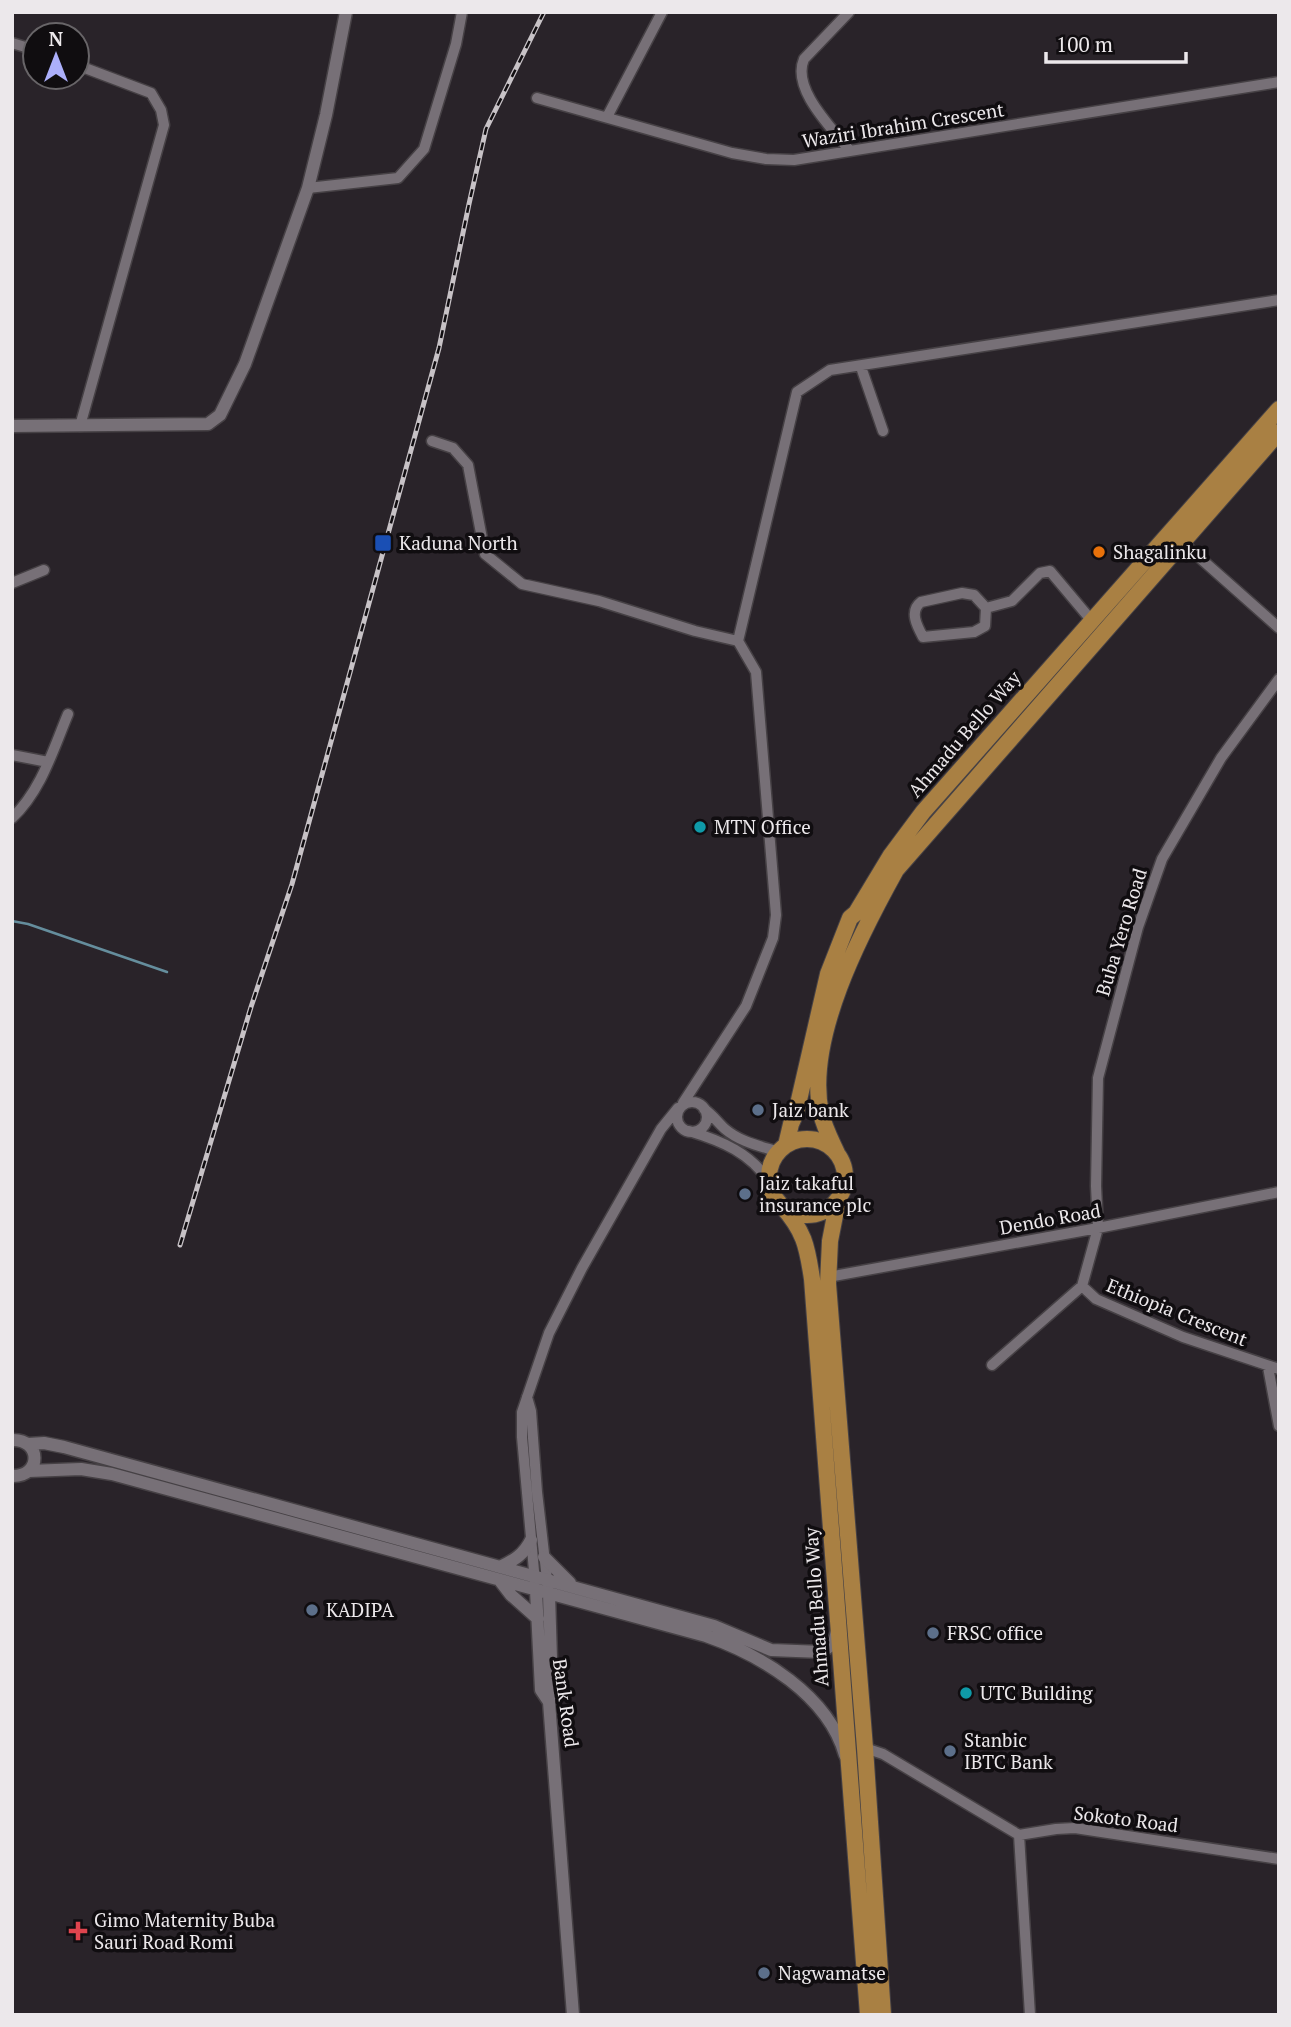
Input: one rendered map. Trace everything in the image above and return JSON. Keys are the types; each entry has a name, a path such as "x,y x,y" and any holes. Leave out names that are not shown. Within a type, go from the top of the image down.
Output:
{"main road":[{"name":"Ahmadu Bello Way","path":"782,1149 796,1113 828,974 850,918 856,913 891,855 923,812 1279,410"},
{"name":"Ahmadu Bello Way","path":"837,1153 821,1113 818,1069 832,1010 847,967 892,877 929,831 1279,432"},
{"path":"813,1139 830,1146 837,1153 846,1173 838,1200 830,1207 811,1215 790,1211 782,1205 770,1183 772,1163 782,1149 794,1141 813,1139"},
{"name":"Ahmadu Bello Way","path":"838,1200 830,1241 828,1277 883,2015"},
{"name":"Ahmadu Bello Way","path":"782,1205 797,1223 812,1279 868,2015"}],"street":[{"path":"12,426 208,424 220,415 245,365 308,188 326,115 346,12"},
{"path":"308,188 398,178 417,160 424,149 456,44 462,12"},
{"path":"607,117 662,12"},
{"path":"849,12 804,59 800,67 801,83 812,102 850,151"},
{"path":"80,426 164,125 162,110 151,93 91,70"},
{"name":"Waziri Ibrahim Crescent","path":"537,98 732,153 766,159 794,160 1279,82"},
{"path":"432,441 453,448 468,465 485,554 522,584 599,601 695,631 738,641 797,392 830,370 1279,300"},
{"path":"861,367 883,431"},
{"path":"1182,542 1279,628"},
{"path":"12,583 44,570"},
{"path":"986,608 1012,601 1040,573 1050,571 1092,621"},
{"path":"962,593 974,595 986,608 986,622 980,630 927,638 921,634 914,612 914,608 921,602 962,593"},
{"name":"Bank Road","path":"573,2015 550,1702 541,1690 544,1621 541,1577 531,1539 522,1412 549,1333 582,1268 655,1140 701,1077 746,1006 773,938 776,915 756,672 738,641"},
{"name":"Buba Yero Road","path":"1098,1228 1098,1078 1138,927 1162,859 1221,758 1279,679"},
{"path":"12,818 24,807 48,762 68,714"},
{"path":"12,755 48,762"},
{"path":"701,1077 697,1096 703,1107 707,1119 703,1126 695,1131 687,1130 678,1121 680,1106 696,1103 703,1107 716,1117 724,1128 740,1139 782,1149"},
{"path":"655,1140 677,1126 710,1138 750,1159 759,1166 770,1183"},
{"name":"Dendo Road","path":"828,1277 1279,1192"},
{"name":"Ethiopia Crescent","path":"1098,1228 1082,1286 1097,1299 1184,1337 1273,1368"},
{"path":"992,1365 1082,1286"},
{"path":"1273,1368 1279,1426"},
{"name":"Bank Road","path":"527,1397 531,1411 544,1557 541,1577"},
{"path":"18,1439 64,1447 541,1577 714,1626 760,1646 783,1652 822,1651 834,1643 838,1620"},
{"path":"18,1439 34,1454 35,1460 29,1471"},
{"path":"13,1477 29,1471 81,1469 112,1474 730,1644 777,1670 819,1709 842,1745 850,1772"},
{"path":"500,1567 526,1550 531,1539"},
{"path":"544,1557 573,1586"},
{"path":"501,1582 511,1595 544,1621 574,1601"},
{"path":"865,1748 883,1754 1019,1835 1030,2015"},
{"name":"Sokoto Road","path":"1019,1835 1075,1828 1279,1859"}],"waterway":[{"path":"12,921 28,924 167,972"}],"railway":[{"path":"180,1245 251,1007 292,884 439,348 486,129 544,12"}],"place":[{"name":"Kaduna North","path":"383,543"},
{"name":"Shagalinku","path":"1099,552"},
{"name":"MTN Office","path":"700,827"},
{"name":"Jaiz bank","path":"758,1110"},
{"name":"Jaiz takaful insurance plc","path":"745,1194"},
{"name":"KADIPA","path":"312,1610"},
{"name":"FRSC office","path":"933,1633"},
{"name":"UTC Building","path":"966,1693"},
{"name":"Stanbic IBTC Bank","path":"950,1751"},
{"name":"Gimo Maternity Buba Sauri Road Romi","path":"78,1931"},
{"name":"Nagwamatse","path":"764,1973"}]}
